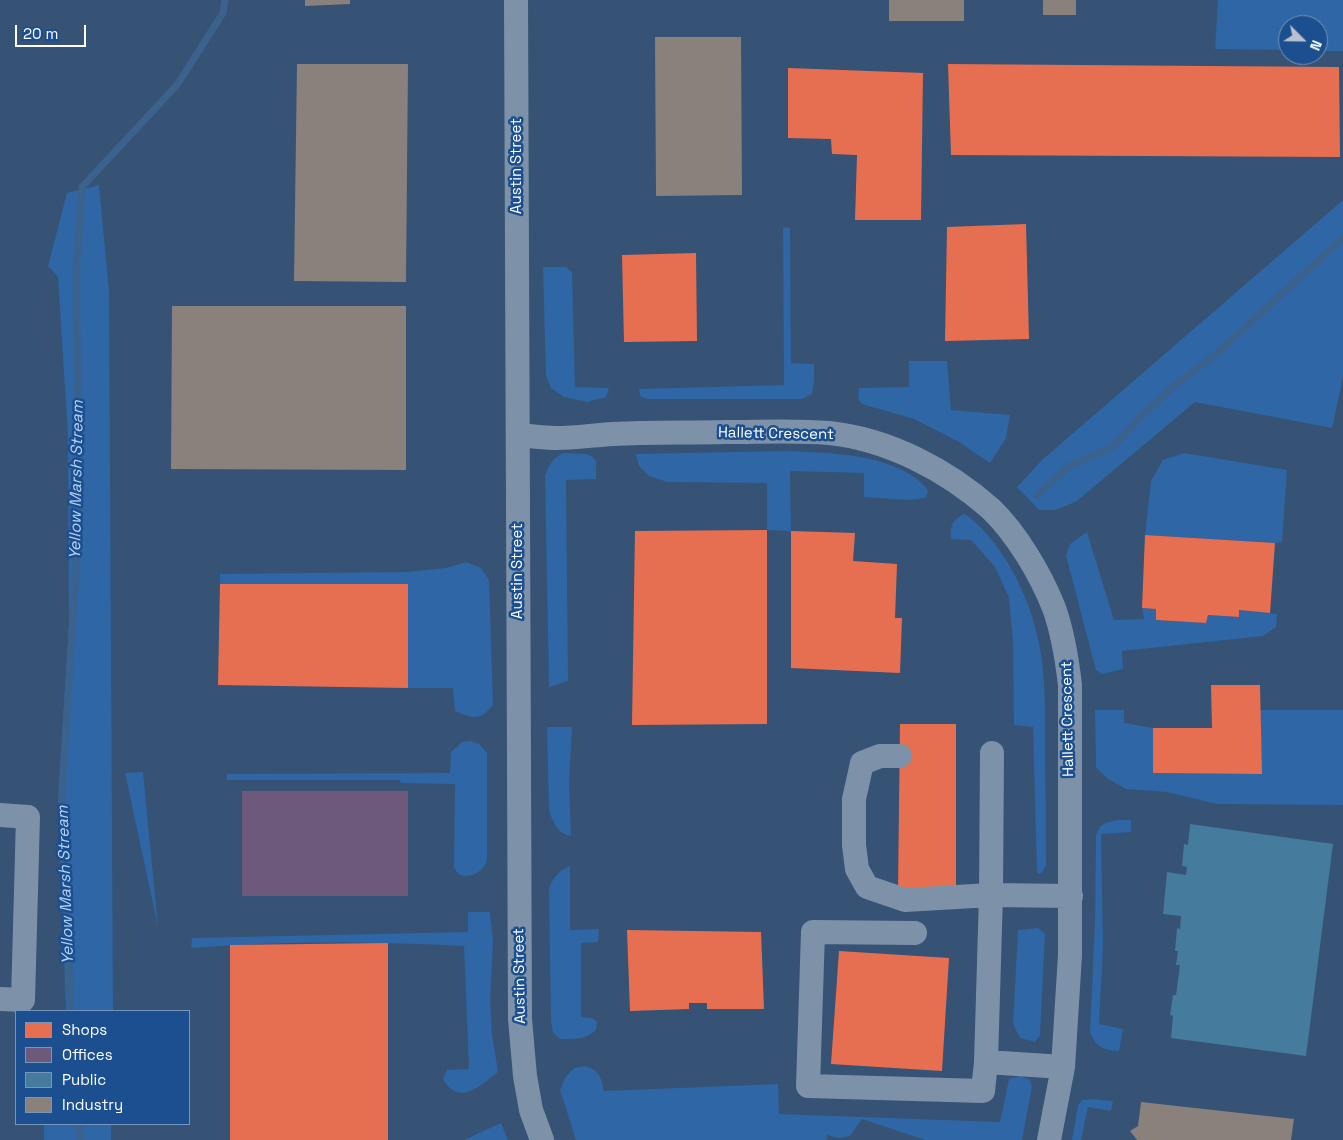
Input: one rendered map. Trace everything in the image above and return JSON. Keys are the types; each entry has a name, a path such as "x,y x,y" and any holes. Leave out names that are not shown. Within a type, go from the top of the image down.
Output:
{"street":[{"name":"Austin Street","path":"516,0 520,1019 525,1076 531,1110 542,1140"},
{"name":"Hallett Crescent","path":"518,435 555,438 626,434 830,433 863,440 896,451 930,466 963,486 992,510 1016,539 1035,569 1054,608 1066,648 1070,685 1070,955 1063,1067 1049,1140"},
{"path":"915,932 813,932 808,1086 983,1091 986,1062 991,895 992,753"},
{"path":"900,756 880,756 862,763 854,799 854,845 857,869 867,887 905,900 991,895 1071,896"},
{"path":"0,815 28,817 23,1000 0,999"},
{"path":"986,1062 1063,1067"}],"shaded area":[{"path":"1218,0 1343,0 1343,51 1328,51 1328,15 1278,15 1278,50 1215,49"},
{"path":"99,185 109,291 113,1010 66,1010 58,804 69,621 68,436 58,277 48,266 67,193"},
{"path":"1343,200 1343,377 1332,428 1195,402 1077,501 1056,510 1039,510 1017,487 1042,460"},
{"path":"783,227 790,228 791,363 814,364 812,394 802,399 647,399 640,396 639,389 784,385"},
{"path":"543,267 566,267 572,272 575,387 609,388 606,397 587,402 564,397 551,388 546,376"},
{"path":"909,361 947,361 951,410 1010,415 1006,438 990,463 959,442 914,419 862,404 858,398 859,388 909,387"},
{"path":"786,451 842,454 881,462 915,478 928,490 926,498 907,500 864,497 864,473 790,471 791,531 767,530 767,483 667,482 649,476 639,466 636,454"},
{"path":"564,453 586,454 593,457 596,462 596,479 566,480 568,681 549,687 545,476 552,462"},
{"path":"1184,453 1287,470 1282,542 1145,535 1151,481 1163,460"},
{"path":"965,514 996,545 1008,564 1028,606 1040,650 1045,694 1046,865 1042,873 1037,874 1033,727 1014,725 1013,643 1009,598 995,567 971,540 951,539 953,524 957,518"},
{"path":"1087,532 1114,620 1144,619 1142,608 1156,609 1156,620 1206,623 1208,615 1239,617 1239,610 1277,614 1276,627 1263,636 1122,651 1123,669 1102,674 1096,670 1066,556 1070,544"},
{"path":"466,562 481,568 489,580 493,705 484,714 476,717 455,711 453,688 408,688 407,584 220,584 220,574 407,572 446,568"},
{"path":"1095,710 1124,710 1124,723 1153,728 1153,773 1261,774 1260,710 1343,710 1343,805 1217,804 1167,792 1126,789 1108,779 1096,767"},
{"path":"547,727 572,727 569,785 571,836 559,830 554,824 549,811"},
{"path":"471,741 479,744 487,753 487,858 481,870 467,876 458,874 454,867 455,784 401,783 400,780 227,780 227,774 450,773 451,752 462,742"},
{"path":"143,772 158,927 125,773"},
{"path":"1118,820 1131,820 1131,832 1101,834 1103,947 1099,1024 1123,1029 1119,1051 1101,1047 1090,1032 1095,922 1096,837 1103,824"},
{"path":"570,866 570,930 599,929 598,942 581,943 581,1017 597,1021 596,1030 588,1036 560,1039 553,1032 551,1022 549,888 557,875"},
{"path":"468,912 490,912 493,941 490,1001 492,1034 498,1072 477,1088 463,1093 456,1092 443,1079 447,1070 469,1069 464,946 328,942 191,948 192,938 468,932"},
{"path":"1038,928 1045,934 1040,1035 1035,1042 1020,1038 1013,1024 1018,930"},
{"path":"585,1066 599,1075 604,1091 778,1084 779,1114 1000,1122 1009,1079 1020,1076 1030,1080 1032,1087 1022,1140 925,1140 862,1119 850,1136 839,1138 828,1135 826,1140 576,1140 560,1090 565,1078 574,1068"},
{"path":"1082,1100 1113,1101 1111,1111 1088,1107 1081,1140 1072,1140 1078,1106"},
{"path":"501,1123 508,1140 464,1140"},
{"path":"44,1125 111,1125 111,1140 44,1140"}],"building: Shops":[{"path":"948,64 1339,67 1340,157 951,155"},
{"path":"788,68 923,73 921,220 855,220 857,155 832,154 831,139 788,138"},
{"path":"1026,224 1029,339 945,341 947,227"},
{"path":"696,253 697,341 624,342 622,255"},
{"path":"767,530 767,724 632,725 635,531"},
{"path":"791,531 855,533 853,561 897,564 895,618 902,618 900,673 791,668"},
{"path":"1145,535 1275,543 1270,613 1239,610 1239,617 1208,615 1206,623 1156,620 1156,609 1142,608"},
{"path":"220,584 408,584 408,688 218,685"},
{"path":"1211,685 1260,685 1262,774 1153,773 1153,728 1212,728"},
{"path":"900,724 956,724 956,890 898,890"},
{"path":"627,930 761,932 764,1009 707,1009 707,1003 689,1003 689,1009 630,1011"},
{"path":"388,943 388,1140 230,1140 230,945"},
{"path":"839,951 949,958 942,1071 831,1064"}],"building: Offices":[{"path":"242,791 408,791 408,896 242,896"}],"building: Public":[{"path":"1190,824 1333,844 1306,1056 1171,1038 1173,1016 1170,1015 1173,995 1176,995 1180,965 1176,965 1178,951 1175,951 1177,928 1180,929 1181,916 1163,914 1167,872 1186,875 1187,867 1182,866 1184,844 1188,845"}],"building: Industry":[{"path":"305,0 350,0 350,4 305,6"},
{"path":"889,0 964,0 964,21 889,21"},
{"path":"1043,0 1076,0 1076,15 1043,15"},
{"path":"655,37 741,37 742,195 656,196"},
{"path":"297,64 408,64 406,282 294,281"},
{"path":"172,306 406,306 406,470 171,469"},
{"path":"1141,1102 1294,1119 1291,1140 1137,1140 1130,1131 1138,1126"}],"waterway":[{"name":"Yellow Marsh Stream","path":"71,1010 62,789 80,510 76,274 82,187 177,85 223,13 225,0"},
{"path":"1037,496 1069,466 1113,447 1141,416 1175,385 1216,354 1343,238"},
{"name":"Yellow Marsh Stream","path":"79,1125 81,1140"}]}
